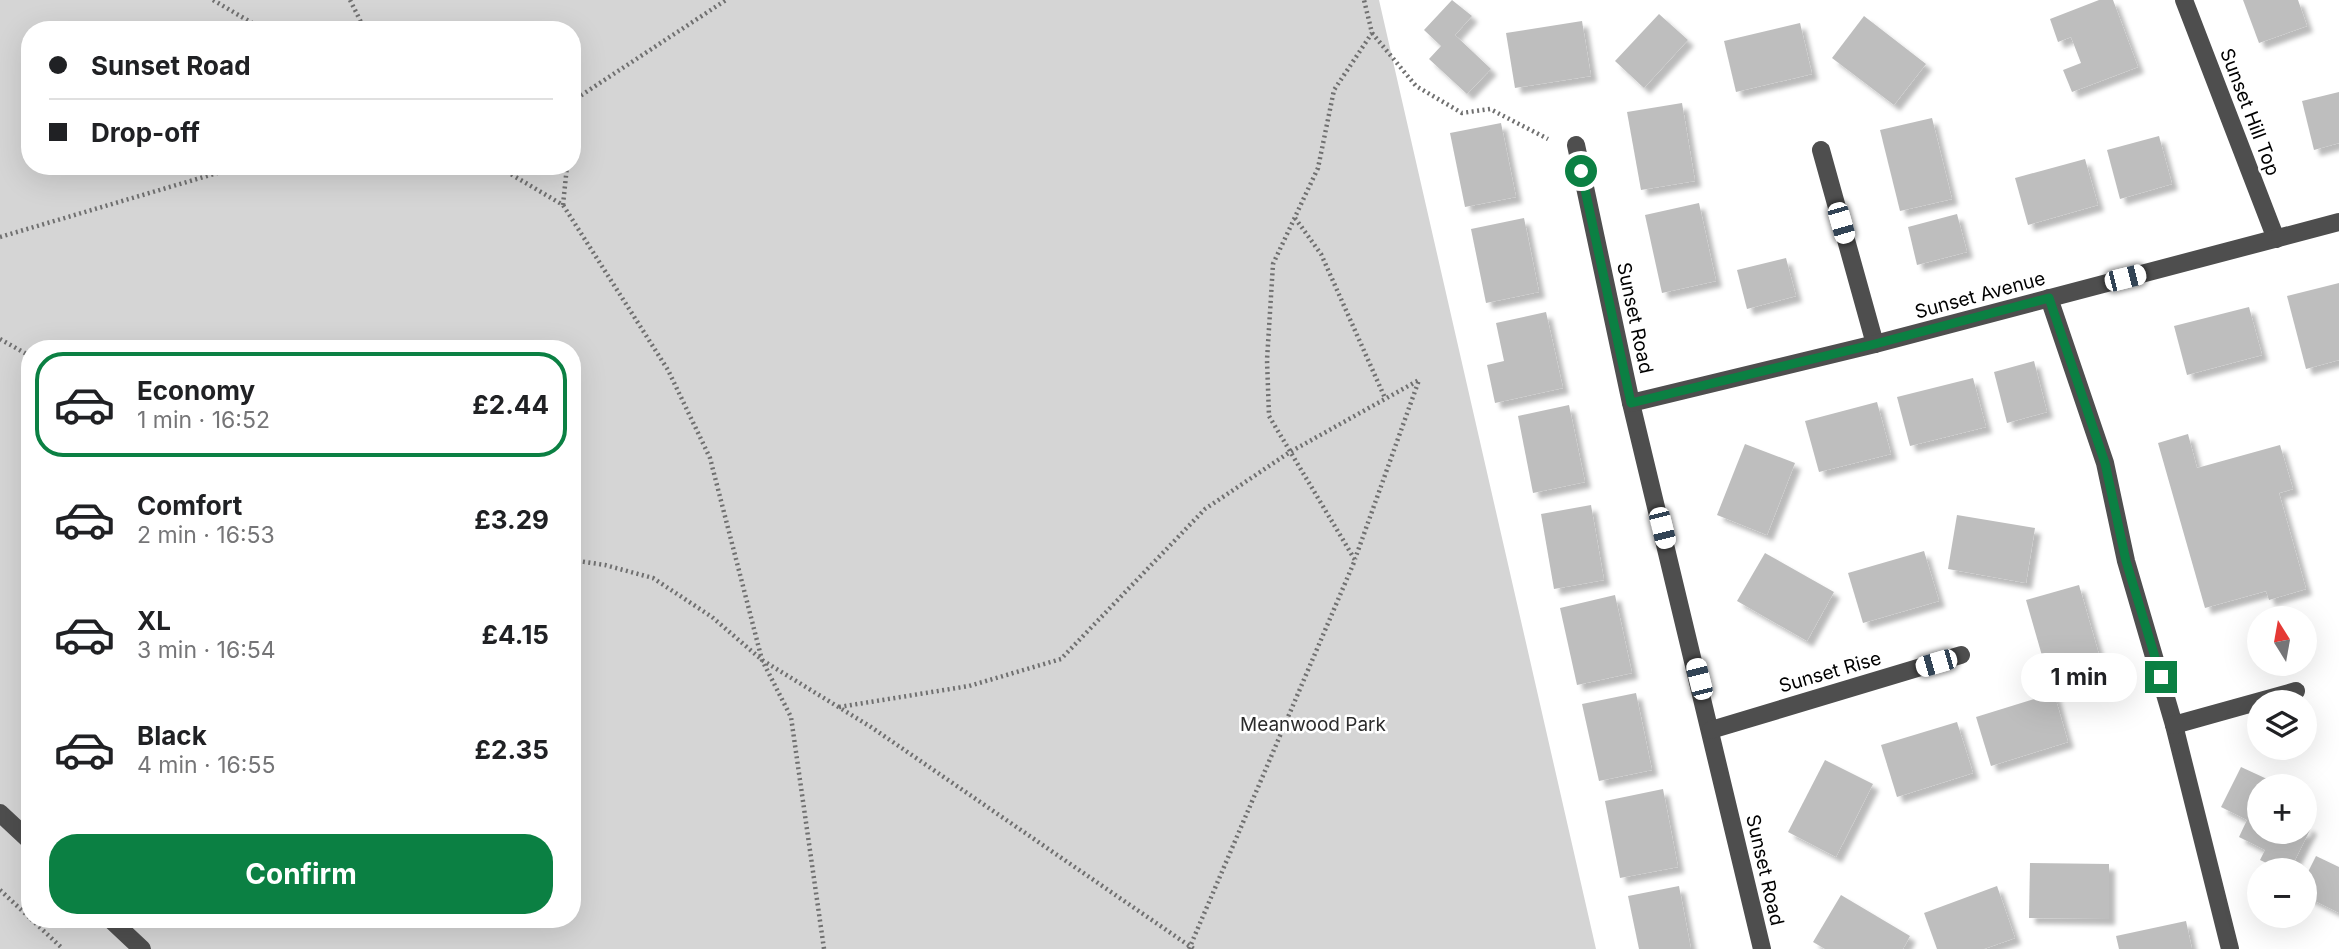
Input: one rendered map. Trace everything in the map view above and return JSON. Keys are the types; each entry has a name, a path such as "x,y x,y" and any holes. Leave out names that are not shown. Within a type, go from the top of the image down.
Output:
{"street":[{"name":"Sunset Hill Top","path":"2184,0 2276,239"},
{"name":"Sunset Road","path":"1576,145 1631,403 1762,949"},
{"path":"1821,150 1875,344"},
{"name":"Sunset Avenue","path":"1631,403 1875,344 2339,222"},
{"path":"2049,298 2105,463 2126,561 2174,725 2230,949"},
{"name":"Sunset Rise","path":"1711,730 1961,656"},
{"path":"2174,725 2247,705"},
{"path":"0,813 21,833"},
{"path":"120,928 142,949"}],"path":[{"path":"214,0 249,21"},
{"path":"349,0 360,21"},
{"path":"581,95 726,0"},
{"path":"1364,0 1372,33 1416,86 1462,113 1490,109 1542,138 1576,145"},
{"path":"1355,560 1269,416 1267,360 1272,264 1318,168 1334,89 1372,33"},
{"path":"0,237 210,175"},
{"path":"511,175 563,205 668,370 710,458 762,660 791,717 824,949"},
{"path":"563,205 566,175"},
{"path":"1294,218 1321,254 1385,398"},
{"path":"0,339 21,351"},
{"path":"581,561 653,578 712,617 762,660 839,707 1191,948 1355,560 1419,380 1290,452 1205,509 1061,659 969,686 839,707"},
{"path":"0,890 21,910"},
{"path":"41,928 63,949"}],"green space":[{"name":"Meanwood Park","path":"0,0 1379,0 1596,949 0,949"}],"building":[{"path":"1452,0 1472,16 1455,35 1491,69 1467,94 1429,59 1441,46 1424,30"},
{"path":"2099,0 2113,0 2138,67 2072,92 2063,70 2081,63 2071,37 2058,42 2050,19"},
{"path":"2243,0 2298,0 2307,26 2259,43"},
{"path":"1659,14 1688,40 1644,88 1615,61"},
{"path":"1864,16 1926,64 1894,105 1832,58"},
{"path":"1582,21 1591,76 1515,88 1506,33"},
{"path":"1800,23 1812,74 1736,92 1724,41"},
{"path":"2339,92 2339,143 2314,150 2302,101"},
{"path":"1682,103 1695,181 1641,190 1627,112"},
{"path":"1932,118 1952,199 1900,211 1880,130"},
{"path":"1501,123 1516,197 1465,207 1450,133"},
{"path":"2159,136 2172,184 2120,199 2107,150"},
{"path":"2085,159 2098,205 2028,225 2015,178"},
{"path":"1699,203 1716,281 1662,293 1645,215"},
{"path":"1957,214 1967,252 1917,265 1908,227"},
{"path":"1524,218 1539,292 1486,303 1471,229"},
{"path":"1786,258 1796,296 1747,309 1737,270"},
{"path":"2339,283 2339,360 2306,369 2287,296"},
{"path":"2249,307 2262,355 2187,375 2174,326"},
{"path":"1546,312 1563,388 1495,403 1487,365 1504,361 1496,323"},
{"path":"2034,361 2047,412 2007,423 1994,372"},
{"path":"1973,378 1986,427 1910,446 1897,397"},
{"path":"1877,402 1891,454 1819,472 1805,421"},
{"path":"1569,405 1585,482 1533,493 1518,416"},
{"path":"2188,434 2197,468 2280,445 2293,489 2279,493 2306,589 2269,600 2266,591 2205,608 2158,443"},
{"path":"1745,444 1795,463 1767,535 1717,515"},
{"path":"1591,505 1604,580 1554,589 1541,514"},
{"path":"1957,515 2035,528 2026,583 1948,569"},
{"path":"1924,551 1939,601 1863,623 1848,573"},
{"path":"1765,553 1834,592 1807,641 1737,601"},
{"path":"2079,585 2100,658 2047,673 2026,600"},
{"path":"1615,595 1632,673 1577,685 1560,608"},
{"path":"1636,693 1652,770 1599,781 1582,704"},
{"path":"2054,693 2068,742 1991,766 1976,717"},
{"path":"1957,722 1973,773 1897,797 1881,745"},
{"path":"1825,760 1873,784 1836,857 1788,832"},
{"path":"2241,767 2256,774 2247,774 2247,820 2221,807"},
{"path":"1663,789 1678,867 1620,878 1605,801"},
{"path":"2247,820 2247,841 2239,837"},
{"path":"2253,844 2303,844 2296,858 2261,858 2265,850"},
{"path":"2316,856 2339,867 2339,913 2317,902"},
{"path":"2030,863 2109,864 2109,919 2029,918"},
{"path":"1679,886 1691,949 1639,949 1628,896"},
{"path":"1997,886 2015,938 1984,949 1937,949 1924,913"},
{"path":"1841,895 1910,936 1903,949 1825,949 1813,942"},
{"path":"2186,921 2192,949 2119,949 2116,936"}],"route":[{"path":"1581,171 1631,403 1875,344 2049,298 2105,463 2126,561 2161,677"}]}
